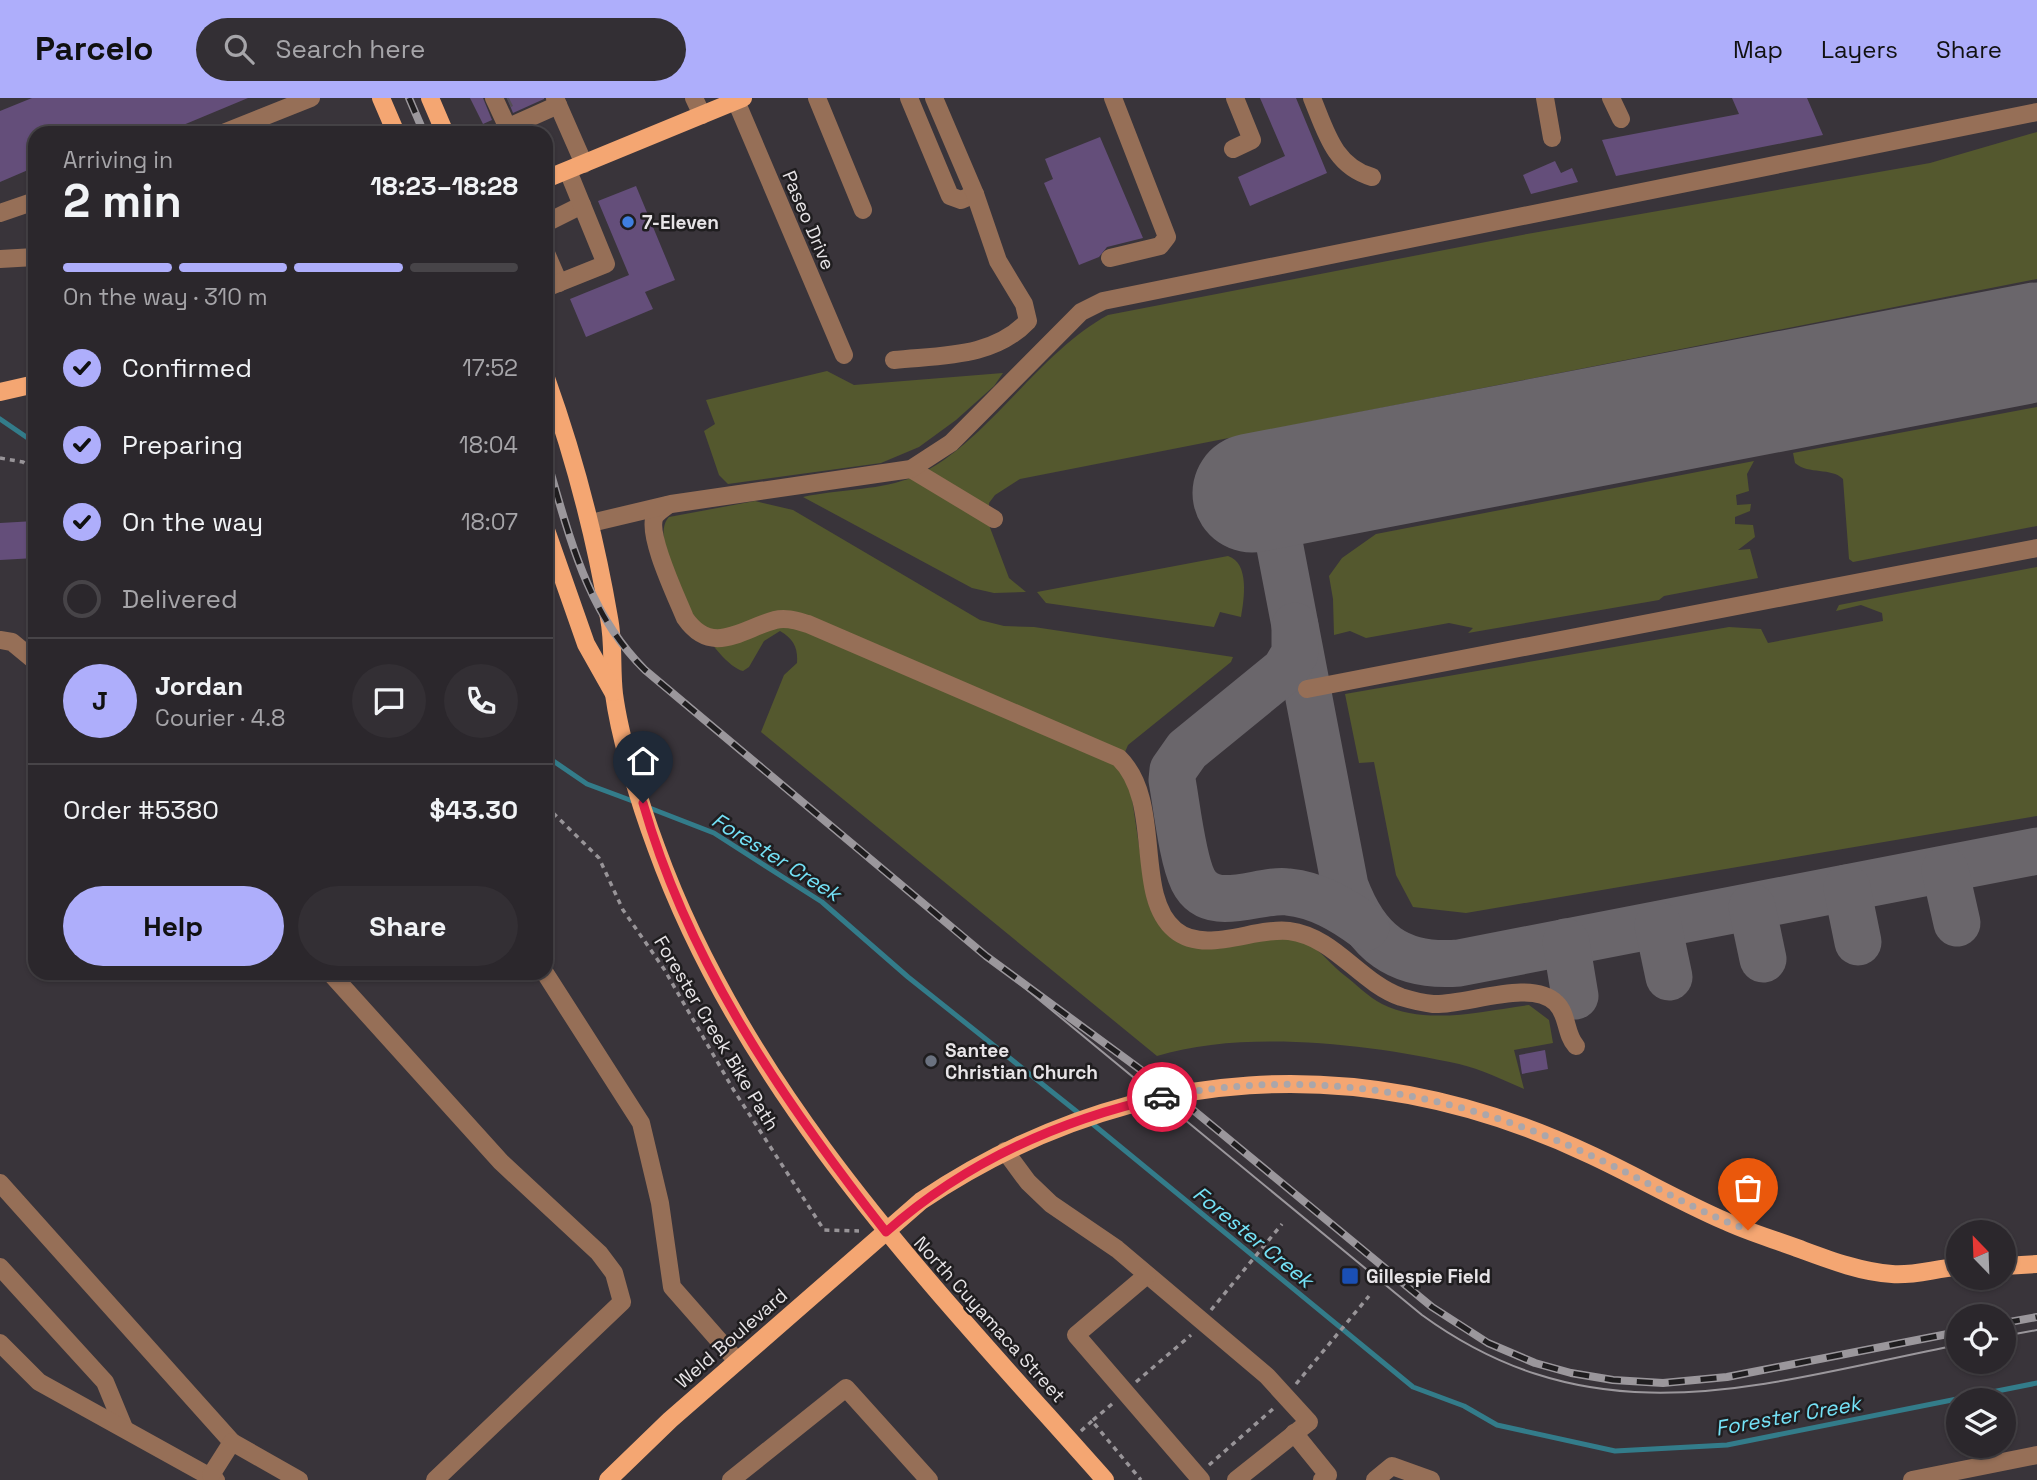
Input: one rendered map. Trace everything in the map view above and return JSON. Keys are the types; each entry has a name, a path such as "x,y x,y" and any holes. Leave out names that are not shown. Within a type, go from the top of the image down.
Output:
{"main road":[{"path":"381,98 393,126"},
{"path":"430,98 442,126"},
{"path":"553,177 739,99"},
{"path":"0,392 28,385"},
{"name":"North Cuyamaca Street","path":"553,401 591,523 611,631 614,695 631,761 655,846 716,981 757,1055 818,1146 886,1232 1105,1480"},
{"name":"North Cuyamaca Street","path":"553,550 586,644 614,695"},
{"name":"Weld Boulevard","path":"608,1480 737,1361 920,1201 1005,1151 1040,1135 1142,1102 1211,1089 1289,1084 1348,1086 1427,1097 1508,1120 1589,1154 1726,1222 1835,1262 1893,1274 1946,1268"},
{"path":"2016,1265 2037,1264"}],"street":[{"path":"241,126 312,98"},
{"path":"694,98 702,115"},
{"path":"817,98 863,210"},
{"path":"909,98 950,196 961,200 975,194"},
{"path":"894,360 991,348 1013,337 1028,321 1024,304 1006,278 975,194 934,98"},
{"path":"1110,258 1160,246 1167,237 1113,98"},
{"path":"1233,149 1252,140 1235,98"},
{"path":"1312,98 1337,156 1355,172 1372,177"},
{"path":"1545,98 1552,138"},
{"path":"1611,98 1621,119"},
{"name":"Paseo Drive","path":"739,99 844,355"},
{"path":"499,100 506,124 511,126 557,102 576,167 582,205 606,264 553,285"},
{"path":"591,523 668,505 911,469 951,443 1081,312 1103,300 2037,112"},
{"path":"0,213 28,203"},
{"path":"553,220 582,205"},
{"path":"0,259 28,257"},
{"path":"911,469 994,519"},
{"path":"668,505 656,514 653,525 656,542 685,618 692,629 723,638 741,635 774,621 788,619 808,624 1119,758 1136,780 1159,908 1176,931 1195,940 1289,931 1309,936 1334,949 1374,985 1402,997 1433,1004 1530,992 1549,997 1559,1005 1569,1038 1576,1046"},
{"path":"1307,689 2037,548"},
{"path":"0,640 12,642 28,656"},
{"path":"341,980 501,1162 599,1253 614,1273 622,1302 435,1480"},
{"path":"549,980 641,1123 660,1203 672,1287 737,1361"},
{"path":"1005,1151 1028,1182 1051,1204 1108,1243 1267,1376 1309,1422 1236,1480"},
{"path":"0,1183 232,1442 299,1480"},
{"path":"0,1267 104,1382 124,1428"},
{"path":"1147,1275 1076,1335 1199,1478"},
{"path":"0,1343 39,1382 214,1478 232,1442"},
{"path":"731,1480 846,1388 929,1480"},
{"path":"1294,1433 1328,1475 1322,1480"},
{"path":"1912,1480 2037,1455"},
{"path":"1375,1480 1392,1466 1431,1480"}],"path":[{"path":"0,458 28,466"},
{"name":"Forester Creek Bike Path","path":"553,813 599,858 623,910 664,969 733,1089 824,1230 886,1232"},
{"path":"1220,1298 1282,1224"},
{"path":"1199,1478 1286,1396 1369,1296"}],"green space":[{"path":"2037,132 2037,279 1020,479 995,495 989,503 989,525 1009,578 1026,592 994,593 972,588 803,497 895,483 935,466 984,426 1081,332 1108,315 1527,234 1930,163"},
{"path":"827,371 854,385 1003,373 994,386 956,420 919,447 881,463 728,484 719,475 704,431 715,424 706,400"},
{"path":"2037,407 2037,526 1853,562 1849,559 1843,479 1832,473 1807,469 1795,463 1793,453"},
{"path":"1754,461 1747,474 1749,491 1736,495 1737,505 1751,504 1750,511 1735,517 1735,524 1753,525 1755,537 1738,550 1750,549 1758,578 1664,596 1659,600 1468,633 1473,628 1449,623 1366,638 1350,631 1334,635 1329,576 1342,558 1376,534"},
{"path":"755,501 793,510 980,620 1004,626 1034,627 1233,657 1231,662 1128,745 1125,752 1147,899 1158,923 1172,937 1189,944 1207,945 1271,938 1301,941 1315,948 1372,998 1399,1011 1435,1016 1529,1005 1549,1020 1553,1043 1514,1050 1524,1089 1459,1064 1387,1051 1307,1042 1228,1043 1157,1056 761,732 784,675 797,663 794,644 780,631 764,641 749,667 743,671 730,663 714,647 685,600 673,574 664,530 669,517"},
{"path":"1228,556 1240,566 1243,574 1241,617 1220,612 1214,627 1046,603 1037,592"},
{"path":"2037,567 2037,816 1466,913 1413,907 1396,875 1374,762 1359,763 1345,694 1729,627 1761,629 1768,643 1883,621 1882,613 1861,605 1836,611 1839,605"}],"building":[{"path":"32,98 248,98 181,126 28,126 28,170 0,182 0,111"},
{"path":"470,98 483,98 492,120 483,124"},
{"path":"507,98 544,98 544,99 513,113"},
{"path":"1260,98 1296,98 1327,173 1250,206 1238,177 1285,156"},
{"path":"1732,98 1807,98 1823,135 1616,176 1602,140 1739,114"},
{"path":"1100,137 1143,238 1107,247 1099,257 1079,265 1044,183 1053,179 1045,159"},
{"path":"1555,161 1561,173 1572,168 1578,182 1531,194 1523,175"},
{"path":"636,186 675,280 645,292 653,309 586,337 570,299 629,275 598,201"},
{"path":"28,521 28,558 0,560 0,523"},
{"path":"1545,1050 1548,1069 1522,1074 1519,1055"}],"waterway":[{"name":"Forester Creek","path":"0,419 28,438"},
{"name":"Forester Creek","path":"553,761 587,784 638,803"},
{"name":"Forester Creek","path":"647,807 714,833 822,902 908,977 1081,1115"},
{"name":"Forester Creek","path":"1089,1121 1413,1387 1464,1406 1497,1425 1615,1451 1727,1445 2037,1383"}],"taxiway":[{"path":"1269,490 1345,886 1353,906 1374,936 1402,956 1418,961 1459,963 2037,851"},
{"path":"1295,626 1295,653 1285,670 1187,750 1173,770 1172,780 1186,858 1193,880 1201,891 1211,896 1223,899 1276,892 1310,896 1330,904 1366,927"},
{"path":"1945,870 1957,923"},
{"path":"1847,888 1858,942"},
{"path":"1752,907 1763,959"},
{"path":"1658,925 1669,977"},
{"path":"1566,942 1575,996"}],"runway":[{"path":"1252,493 2037,342"}],"tram line":[{"path":"986,956 1422,1315 1488,1355 1553,1379 1618,1391 1683,1392 1750,1386 1946,1347"},
{"path":"2016,1334 2037,1330"}],"railway":[{"path":"409,98 421,126"},
{"path":"553,480 572,543 594,597 608,623 645,670 986,956 1175,1095 1432,1307 1488,1343 1535,1363 1571,1373 1613,1380 1663,1383 1727,1377 1946,1334"},
{"path":"2016,1321 2037,1317"}],"way so far":[{"path":"1162,1097 1223,1088 1300,1084 1378,1089 1427,1097 1508,1120 1589,1154 1726,1222 1748,1230"}],"place":[{"name":"7-Eleven","path":"628,222"},
{"name":"Santee Christian Church","path":"931,1061"},
{"name":"Gillespie Field","path":"1350,1276"}],"route":[{"path":"643,803 655,846 680,904 716,981 757,1055 818,1146 886,1232 920,1201 1005,1151 1070,1123 1162,1097"}]}
